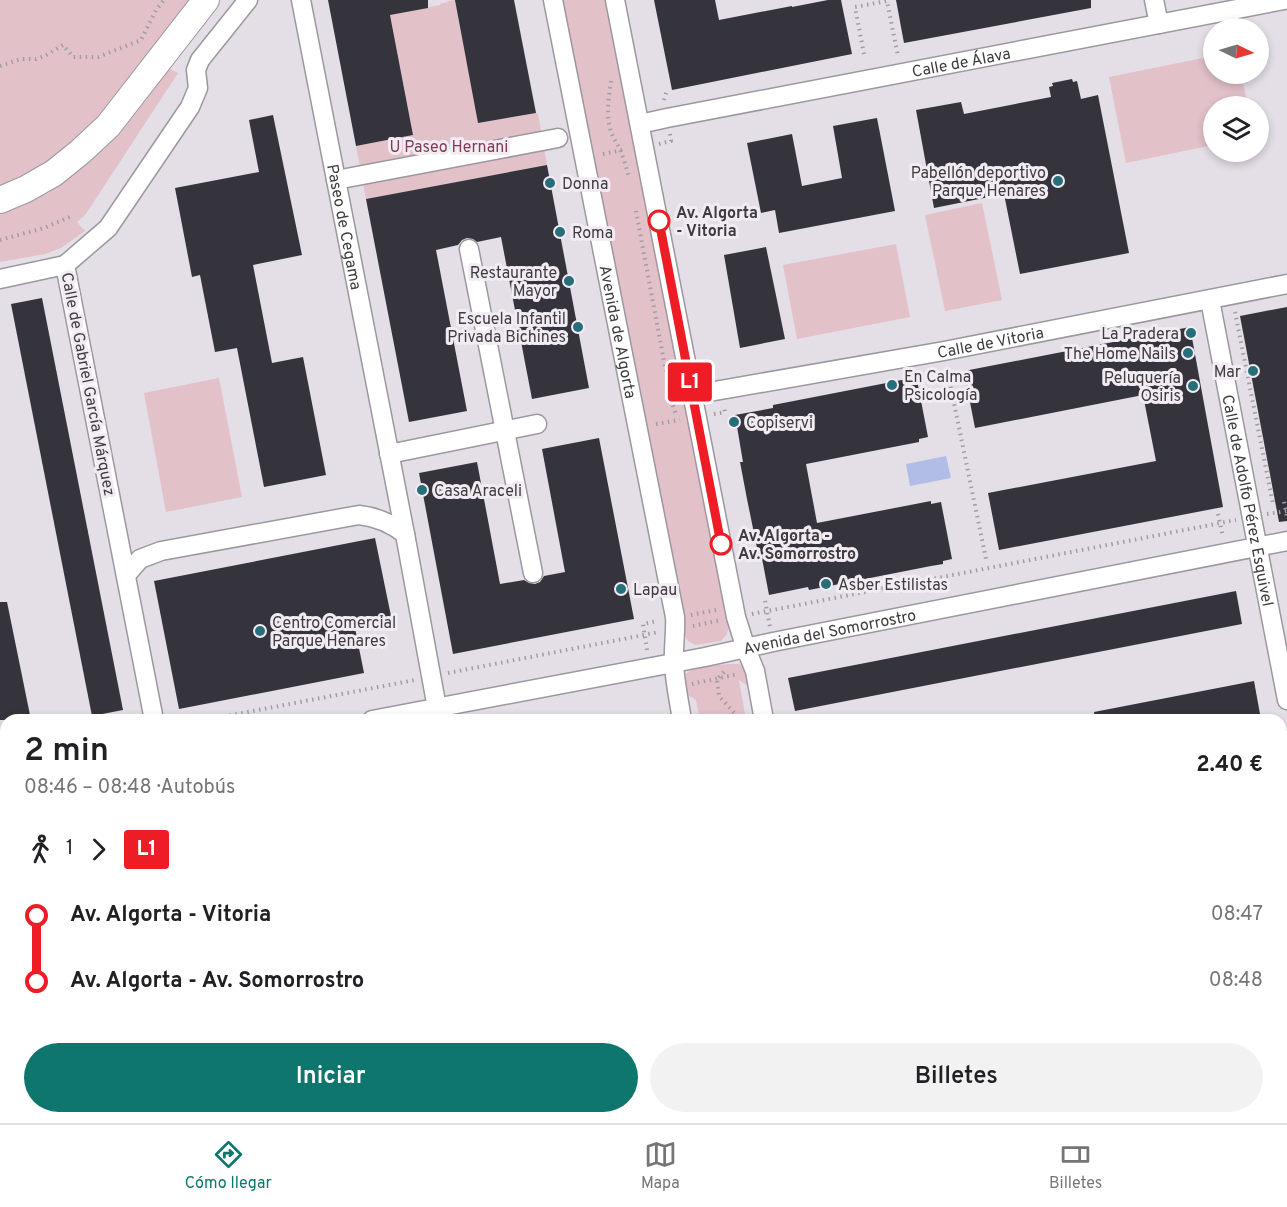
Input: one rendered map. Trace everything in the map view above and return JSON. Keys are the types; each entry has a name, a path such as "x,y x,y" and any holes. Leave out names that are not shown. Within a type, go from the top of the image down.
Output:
{"street":[{"path":"0,200 54,173 81,152 108,126 206,0"},
{"name":"Calle de Gabriel García Márquez","path":"153,714 65,265 108,228 144,176 190,107 198,88 196,69 200,60 248,0"},
{"name":"Paseo de Cegama","path":"301,0 437,708"},
{"name":"Avenida de Algorta","path":"553,0 675,617 674,662 681,714"},
{"path":"615,0 734,607 755,671 763,714"},
{"path":"1154,0 1159,24"},
{"name":"Calle de Álava","path":"640,124 1284,0"},
{"path":"336,180 558,138"},
{"path":"469,249 533,573"},
{"path":"0,279 65,265"},
{"name":"Calle de Vitoria","path":"692,395 944,351 1287,284"},
{"name":"Calle de Adolfo Pérez Esquivel","path":"1210,300 1287,700"},
{"path":"389,454 537,424"},
{"path":"126,575 140,559 160,551 359,515 374,517 396,527 405,534"},
{"name":"Avenida del Somorrostro","path":"404,714 746,649 1287,541"}],"path":[{"path":"0,66 21,59 36,59 45,56 63,45 73,57 98,57 141,40 156,10 164,0"},
{"path":"864,54 855,7 871,2 887,1 896,49"},
{"path":"0,240 44,228 72,216"},
{"path":"1235,312 1273,504"},
{"path":"947,369 986,559"},
{"path":"1284,501 1287,517"},
{"path":"643,624 734,607"}],"green space":[{"path":"0,0 192,0 118,96 85,131 51,161 0,186"},
{"name":"U Paseo Hernani","path":"457,0 478,123 538,114 547,165 366,199 356,146 413,135 392,24 387,12 406,12"},
{"path":"562,0 609,0 729,624 727,634 721,641 696,645 688,641 684,634"},
{"path":"1203,58 1203,84 1243,84 1246,96 1203,96 1203,147 1126,163 1109,77"},
{"path":"168,68 178,73 85,215 77,222 85,231 61,248 45,254 0,262 0,214 48,193 82,168 106,147"},
{"path":"982,203 1002,300 945,311 925,215"},
{"path":"896,244 910,317 797,339 783,265"},
{"path":"219,378 242,497 166,512 144,393"},
{"path":"739,664 747,669 751,688 739,680 745,714 699,714 696,700 682,691 682,681 687,673 698,668"}],"water":[{"path":"946,456 951,478 910,486 906,464"}],"building":[{"path":"328,0 428,0 428,8 390,15 413,135 356,146"},
{"path":"455,0 514,0 536,113 478,123"},
{"path":"654,0 715,0 719,20 828,0 841,0 852,54 672,90"},
{"path":"896,0 1091,0 1091,8 904,43"},
{"name":"Pabellón deportivo Parque Henares","path":"1072,79 1073,82 1077,81 1081,99 1098,95 1129,253 1020,274 1004,194 934,208 916,110 961,102 964,114 1051,97 1049,87 1053,86 1052,83"},
{"path":"273,115 302,255 253,265 272,363 303,357 326,475 264,487 237,348 215,352 200,275 192,277 175,188 259,172 249,120"},
{"path":"877,118 895,211 779,233 775,210 761,213 747,143 792,134 802,186 842,178 833,126"},
{"path":"547,165 589,388 532,399 501,237 477,242 467,238 458,245 436,250 467,411 409,422 366,199"},
{"path":"766,247 785,339 740,348 724,255"},
{"path":"42,298 123,710 92,714 11,304"},
{"path":"1287,307 1287,521 1279,522 1240,316"},
{"path":"1190,327 1223,507 999,550 988,493 1156,461 1143,395 975,428 964,371"},
{"path":"907,379 908,382 917,380 928,437 919,439 919,442 806,464 817,523 931,501 931,504 941,502 952,559 943,561 943,564 809,590 808,587 769,595 740,462 743,462 735,415 773,408 773,405"},
{"path":"599,438 634,619 453,654 419,473 477,462 500,584 524,580 535,584 540,582 544,576 565,572 542,449"},
{"name":"Centro Comercial Parque Henares","path":"375,538 391,616 354,623 364,673 179,709 154,581"},
{"path":"1236,591 1242,624 795,711 788,678"},
{"path":"0,602 7,602 30,714 0,714"},
{"path":"1254,681 1260,714 1094,714 1094,712"}],"bus line":[{"name":"L1","path":"659,221 721,544"}],"place":[{"name":"Pabellón deportivo Parque Henares","path":"1058,181"},
{"name":"Donna","path":"550,183"},
{"name":"Av. Algorta - Vitoria","path":"659,221"},
{"name":"Roma","path":"560,232"},
{"name":"Restaurante Mayor","path":"569,281"},
{"name":"Escuela Infantil Privada Bichines","path":"578,327"},
{"name":"La Pradera","path":"1191,333"},
{"name":"The Home Nails","path":"1188,353"},
{"name":"Mar","path":"1253,371"},
{"name":"En Calma Psicología","path":"892,385"},
{"name":"Peluquería Osiris","path":"1193,386"},
{"name":"Copiservi","path":"734,422"},
{"name":"Casa Araceli","path":"422,490"},
{"name":"Av. Algorta - Av. Somorrostro","path":"721,544"},
{"name":"Asber Estilistas","path":"826,584"},
{"name":"Lapau","path":"621,589"},
{"name":"Centro Comercial Parque Henares","path":"260,631"}]}
